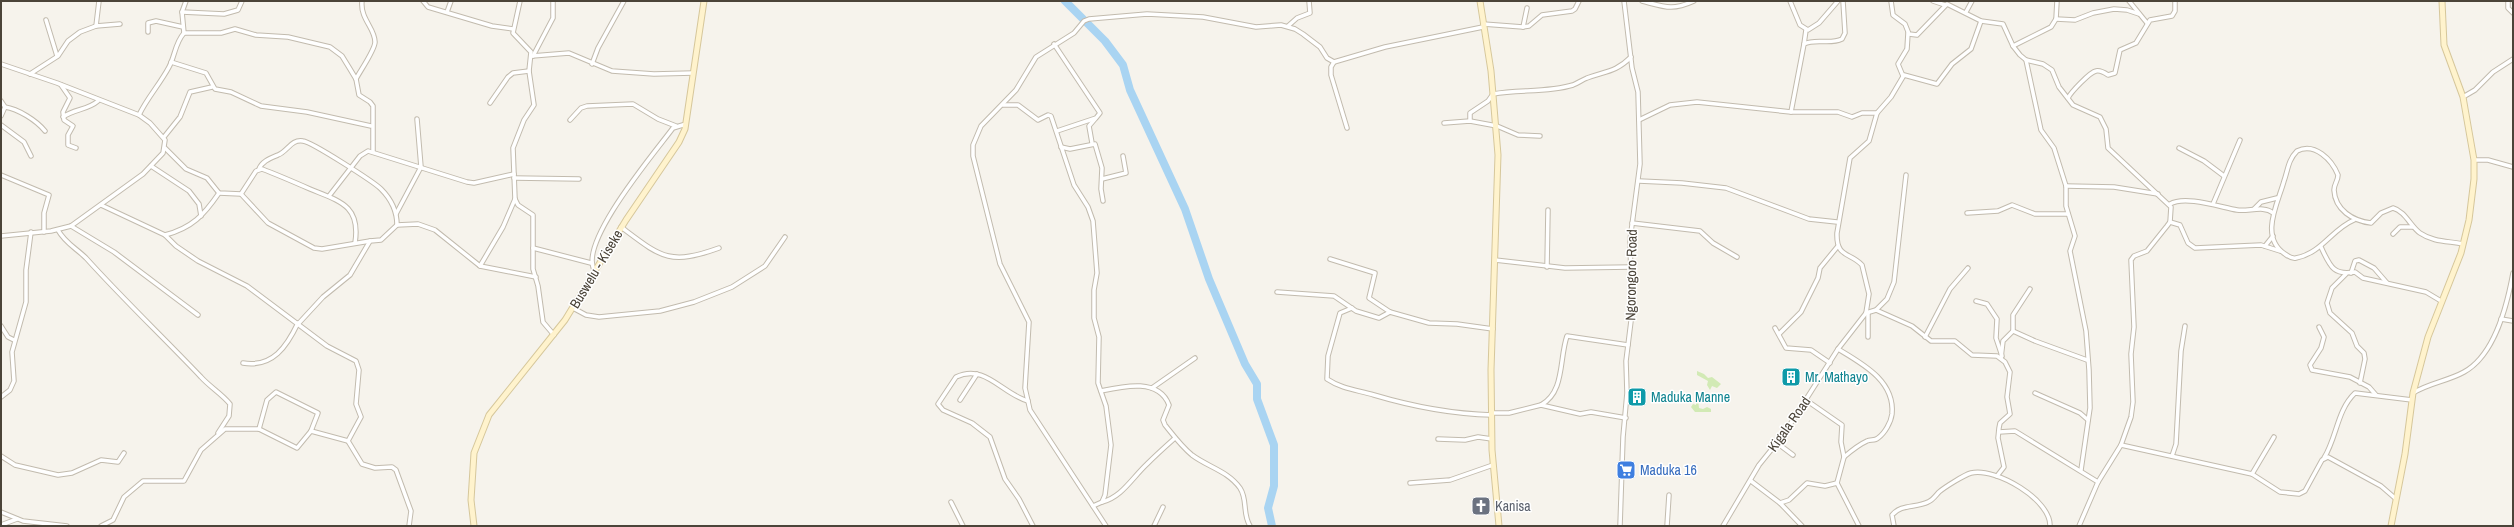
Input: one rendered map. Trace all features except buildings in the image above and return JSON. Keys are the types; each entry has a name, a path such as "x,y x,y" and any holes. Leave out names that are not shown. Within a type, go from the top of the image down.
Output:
{"street":[{"path":"96,26 99,1"},
{"path":"140,115 171,62 177,43 184,33 182,12 186,1"},
{"path":"182,12 228,14 238,10 242,1"},
{"path":"356,79 375,45 374,36 363,17 362,1"},
{"path":"423,1 428,6 447,12 492,26 513,29"},
{"path":"447,12 451,1"},
{"path":"520,1 513,29 514,36 530,50 533,56"},
{"path":"553,1 553,18 533,56 529,71 534,105 515,140 512,152 515,199 518,205 533,215 533,269 536,277 543,322 554,335"},
{"path":"592,64 598,48 624,1"},
{"name":"Buswelu - Kiseke","path":"474,526 471,500 474,453 489,415 554,335 573,308 621,227 679,142 686,124 704,1"},
{"path":"1288,26 1297,18 1310,13 1309,1"},
{"path":"1480,1 1497,126 1492,438 1499,526"},
{"path":"1347,128 1331,74 1331,67 1334,62 1385,47 1483,26 1529,26 1542,15 1572,11 1575,9 1579,1"},
{"name":"Ngorongoro Road","path":"1620,526 1623,437 1626,418 1628,345 1632,313 1632,223 1639,181 1639,120 1637,86 1631,57 1624,1"},
{"path":"1642,1 1674,8 1682,7 1694,1"},
{"path":"1790,1 1800,25 1806,30"},
{"path":"1806,30 1819,23 1838,1"},
{"path":"1804,44 1809,41 1832,42 1842,39 1845,33 1843,1"},
{"path":"1891,1 1893,15 1905,24 1908,32 1907,49 1898,64 1903,76"},
{"path":"1933,1 1946,4 1966,12 1981,21 2003,24 2013,46 2026,60 2041,130 2054,148 2066,186 2068,214 2074,236 2070,252 2086,331 2090,400 2081,470"},
{"path":"1966,12 1972,1"},
{"path":"2013,46 2051,27 2056,19 2057,1"},
{"path":"2129,1 2147,23"},
{"path":"2068,98 2075,86 2094,71 2100,71 2108,75 2115,73 2118,52 2136,43 2150,20 2172,16 2175,12 2175,1"},
{"path":"2391,526 2405,454 2413,393 2428,337 2463,244 2471,202 2474,160 2463,97 2444,45 2442,1"},
{"path":"2508,1 2508,8 2513,13"},
{"path":"1908,32 1911,35 1917,35 1946,4"},
{"path":"1522,27 1526,8"},
{"path":"2056,19 2075,20 2093,13 2114,10 2127,10 2139,14"},
{"path":"1106,526 1042,429 1028,401 1025,366 1029,322 1000,264 973,156 976,136 981,126 1016,90 1036,57 1054,44 1074,33 1084,21 1108,16 1147,14 1183,15 1218,19 1256,27 1288,26 1303,34 1320,47 1327,58 1334,62"},
{"path":"46,20 58,56"},
{"path":"148,32 148,23 153,20 183,26"},
{"path":"1903,76 1936,84 1952,64 1971,49 1981,21"},
{"path":"30,74 58,56 73,37 96,26 120,24"},
{"path":"184,33 221,33 234,29 260,35 288,37 330,47 342,56 356,79 359,95 370,102 373,106 371,126 373,151"},
{"path":"1791,112 1806,30"},
{"path":"1054,44 1100,113 1089,126 1092,143 1096,148 1102,179 1101,189 1104,202"},
{"path":"533,56 569,53 592,64 612,71 654,74 693,73"},
{"path":"1470,120 1470,113 1488,101 1493,94 1510,91 1540,90 1573,85 1586,78 1614,71 1631,57"},
{"path":"2463,97 2478,87 2493,72 2513,59"},
{"path":"2026,60 2043,64 2052,70 2059,87 2073,105 2100,117 2106,129 2108,148 2170,204"},
{"path":"171,62 208,74 212,87"},
{"path":"1,66 60,84 98,101 140,115 164,137 165,148 186,169 207,178 219,193 241,194 268,223 314,248 322,250 355,243 381,240 397,225 418,224 435,230 480,266 536,277"},
{"path":"490,103 497,89 508,77 513,74 529,71"},
{"path":"1779,334 1801,312 1818,278 1820,268 1838,246 1838,222 1850,158 1869,142 1877,112 1891,97 1903,76"},
{"path":"60,84 70,98 63,117"},
{"path":"164,137 180,117 190,92 212,87 231,92 261,106 307,112 371,126"},
{"path":"1,101 4,107 1,116"},
{"path":"63,117 74,110 90,107 98,101"},
{"path":"1639,120 1670,106 1697,102 1791,112 1838,112 1852,117 1862,113 1877,112"},
{"path":"570,120 581,108 587,106 633,104 658,119 676,126 686,124"},
{"path":"1003,105 1018,105 1038,120 1050,115 1057,130 1074,185 1088,207 1093,221 1096,273 1094,318 1099,337 1098,377 1111,445 1107,486 1102,502"},
{"path":"4,107 15,109 37,123 45,131"},
{"path":"63,117 73,124 67,138 70,147 76,148"},
{"path":"396,214 421,167 417,118"},
{"path":"1057,130 1096,118"},
{"path":"1444,123 1470,120 1497,126 1518,135 1540,136"},
{"path":"1,125 24,142 32,156"},
{"path":"595,271 591,263 597,240 619,199 676,126"},
{"path":"2213,204 2240,140"},
{"path":"241,194 264,162 284,152 292,143 303,141 324,149 381,189 396,214 397,225"},
{"path":"1061,147 1070,149 1092,143"},
{"path":"1,236 58,230 71,226 101,206 151,166 165,148"},
{"path":"2179,148 2204,161 2224,176"},
{"path":"2281,252 2273,236 2273,213 2292,157 2301,149 2311,149 2322,154 2332,163 2338,175 2334,189 2338,202 2354,220 2371,223 2381,212 2393,208 2400,211 2413,227 2432,239 2463,244"},
{"path":"329,196 360,156 373,151 405,164 421,167 474,183 514,176 579,179"},
{"path":"1102,179 1126,173 1122,156"},
{"path":"2474,160 2488,160 2513,167"},
{"path":"151,166 189,191 199,204 202,216"},
{"path":"259,169 329,196 345,205 358,227 355,243"},
{"path":"1,175 49,195 44,213 44,232"},
{"path":"1868,337 1867,313 1876,310 1887,299 1894,282 1906,175"},
{"path":"1639,181 1682,183 1726,188 1809,219 1838,222"},
{"path":"2066,186 2114,187 2158,194"},
{"path":"165,235 186,229 202,216 219,193"},
{"path":"2254,209 2261,202 2277,198"},
{"path":"480,266 503,227 515,199"},
{"path":"2170,204 2181,201 2213,204 2237,210 2267,210 2273,213"},
{"path":"2079,526 2098,482 2128,431 2133,402 2131,354 2134,319 2131,260 2152,246 2170,222 2170,204"},
{"path":"101,206 165,235 176,246 198,261 247,286 299,323 327,346 356,361 358,365 356,404 361,417 348,441"},
{"path":"1967,213 1998,210 2012,206 2035,214 2068,214"},
{"path":"1547,267 1548,210"},
{"path":"2170,222 2180,225 2188,244 2195,248 2265,246 2281,252 2290,258 2296,258 2321,247 2338,231 2354,220"},
{"path":"1632,223 1700,231 1713,243 1737,257"},
{"path":"71,226 114,252 198,315"},
{"path":"621,227 650,249 670,258 681,258 719,248"},
{"path":"2393,234 2400,227 2413,227"},
{"path":"58,230 66,242 82,254 110,286 153,325 205,381 230,404 228,416 218,433 201,450 184,481 143,481 124,497 113,520 101,526"},
{"path":"1,397 10,390 14,381 12,352 14,340 26,302 26,270 31,232"},
{"path":"2265,246 2273,236"},
{"path":"573,308 586,315 599,317 660,311 694,302 732,287 765,266 785,237"},
{"path":"243,363 263,362 273,358 284,348 299,323 323,297 350,275 370,241"},
{"name":"Kigala Road","path":"1723,526 1751,481 1759,465 1777,443 1838,349 1867,313 1869,294 1862,265 1848,257 1838,246"},
{"path":"2321,247 2333,268 2346,274"},
{"path":"533,248 591,263"},
{"path":"1330,259 1375,273 1369,298 1390,312 1429,323 1457,324 1493,329"},
{"path":"1495,260 1547,267 1631,267"},
{"path":"2350,273 2355,261 2361,260 2374,268 2388,284"},
{"path":"1925,337 1950,289 1968,268"},
{"path":"2360,383 2366,359 2364,353 2357,346 2350,331 2330,312 2326,303 2332,288 2346,274 2358,272 2363,278 2426,292 2441,301"},
{"path":"2413,393 2422,388 2456,376 2474,364 2490,342 2501,319 2513,273"},
{"path":"2001,357 2003,341 2013,331 2013,315 2030,289"},
{"path":"1277,292 1334,296 1352,308 1379,318 1390,312"},
{"path":"1976,301 1987,304 1997,319 1996,338 2001,357 2009,369 2007,398 2010,410 2009,416 2000,423 1998,432 2004,467 1997,476"},
{"path":"1352,308 1345,309 1340,313 1328,356 1327,379 1353,391 1385,399 1454,412 1492,414 1510,412 1542,405 1550,399 1556,388 1566,336 1628,345"},
{"path":"1876,310 1912,326 1925,337 1934,342 1950,340 1955,341 1972,355 2001,357"},
{"path":"2501,319 2513,321"},
{"path":"1,326 8,337 14,340"},
{"path":"2172,456 2176,444 2181,351 2185,326"},
{"path":"2319,327 2324,337 2321,348 2310,365 2312,370 2344,375 2360,383 2376,395"},
{"path":"1775,328 1786,348 1811,350 1830,363"},
{"path":"2013,331 2035,341 2087,360"},
{"path":"1838,349 1861,363 1881,380 1889,392 1892,411 1891,421 1880,437 1866,441 1844,457"},
{"path":"1152,388 1195,358"},
{"path":"1028,401 1012,396 983,374 977,374 956,377 939,400 939,406 972,423 990,438 1005,479 1019,498 1033,526"},
{"path":"960,400 977,374"},
{"path":"1101,391 1127,385 1152,388 1161,393 1169,403 1169,407 1163,422 1175,438 1191,454 1215,467 1237,483 1244,493 1244,515 1250,526"},
{"path":"218,433 233,427 259,429 297,448 311,431 318,413 276,392 267,400 259,429"},
{"path":"2121,445 2252,474 2280,492 2300,494 2305,491 2324,458 2335,434 2340,414 2353,396 2358,392 2412,400"},
{"path":"2035,393 2080,413 2088,420"},
{"path":"1806,400 1840,422 1844,457 1837,483 1859,526"},
{"path":"1542,405 1580,414 1591,412 1626,418"},
{"path":"311,431 348,441 362,464 375,468 392,467 396,470 411,511 409,526"},
{"path":"1998,432 2016,431 2057,458 2081,470 2098,482"},
{"path":"1438,439 1465,440 1478,437 1492,438"},
{"path":"2252,474 2274,437"},
{"path":"1093,506 1112,499 1120,493 1146,464 1175,438"},
{"path":"1777,443 1793,455"},
{"path":"1,456 15,465 50,474 66,474 101,460 118,462 124,453"},
{"path":"2324,458 2328,458 2381,486 2396,500"},
{"path":"1410,483 1450,480 1493,465"},
{"path":"1894,526 1892,515 1897,509 1928,502 1942,490 1971,473 1997,476 2015,484 2046,509 2050,526"},
{"path":"1751,481 1780,503 1802,526"},
{"path":"1780,503 1789,500 1807,484 1825,486 1837,483"},
{"path":"1667,526 1668,495"},
{"path":"951,502 963,526"},
{"path":"1154,526 1163,507"},
{"path":"1,512 17,519 67,526"},
{"path":"5,523 6,515"},
{"path":"1,525 17,519"}],"green space":[{"path":"1697,371 1704,374 1708,378 1712,377 1721,384 1717,388 1712,386 1710,390 1707,385 1708,381 1697,375"},
{"path":"1698,399 1699,408 1703,409 1707,407 1711,409 1711,412 1695,412 1691,407 1693,404 1696,405 1696,401"}],"waterway":[{"path":"1065,1 1105,41 1123,65 1130,90 1185,209 1209,279 1245,364 1257,384 1257,399 1274,445 1274,486 1268,508 1272,526"}],"place":[{"name":"Mr. Mathayo","path":"1791,377"},
{"name":"Maduka Manne","path":"1637,397"},
{"name":"Maduka 16","path":"1626,470"},
{"name":"Kanisa","path":"1481,506"}]}
